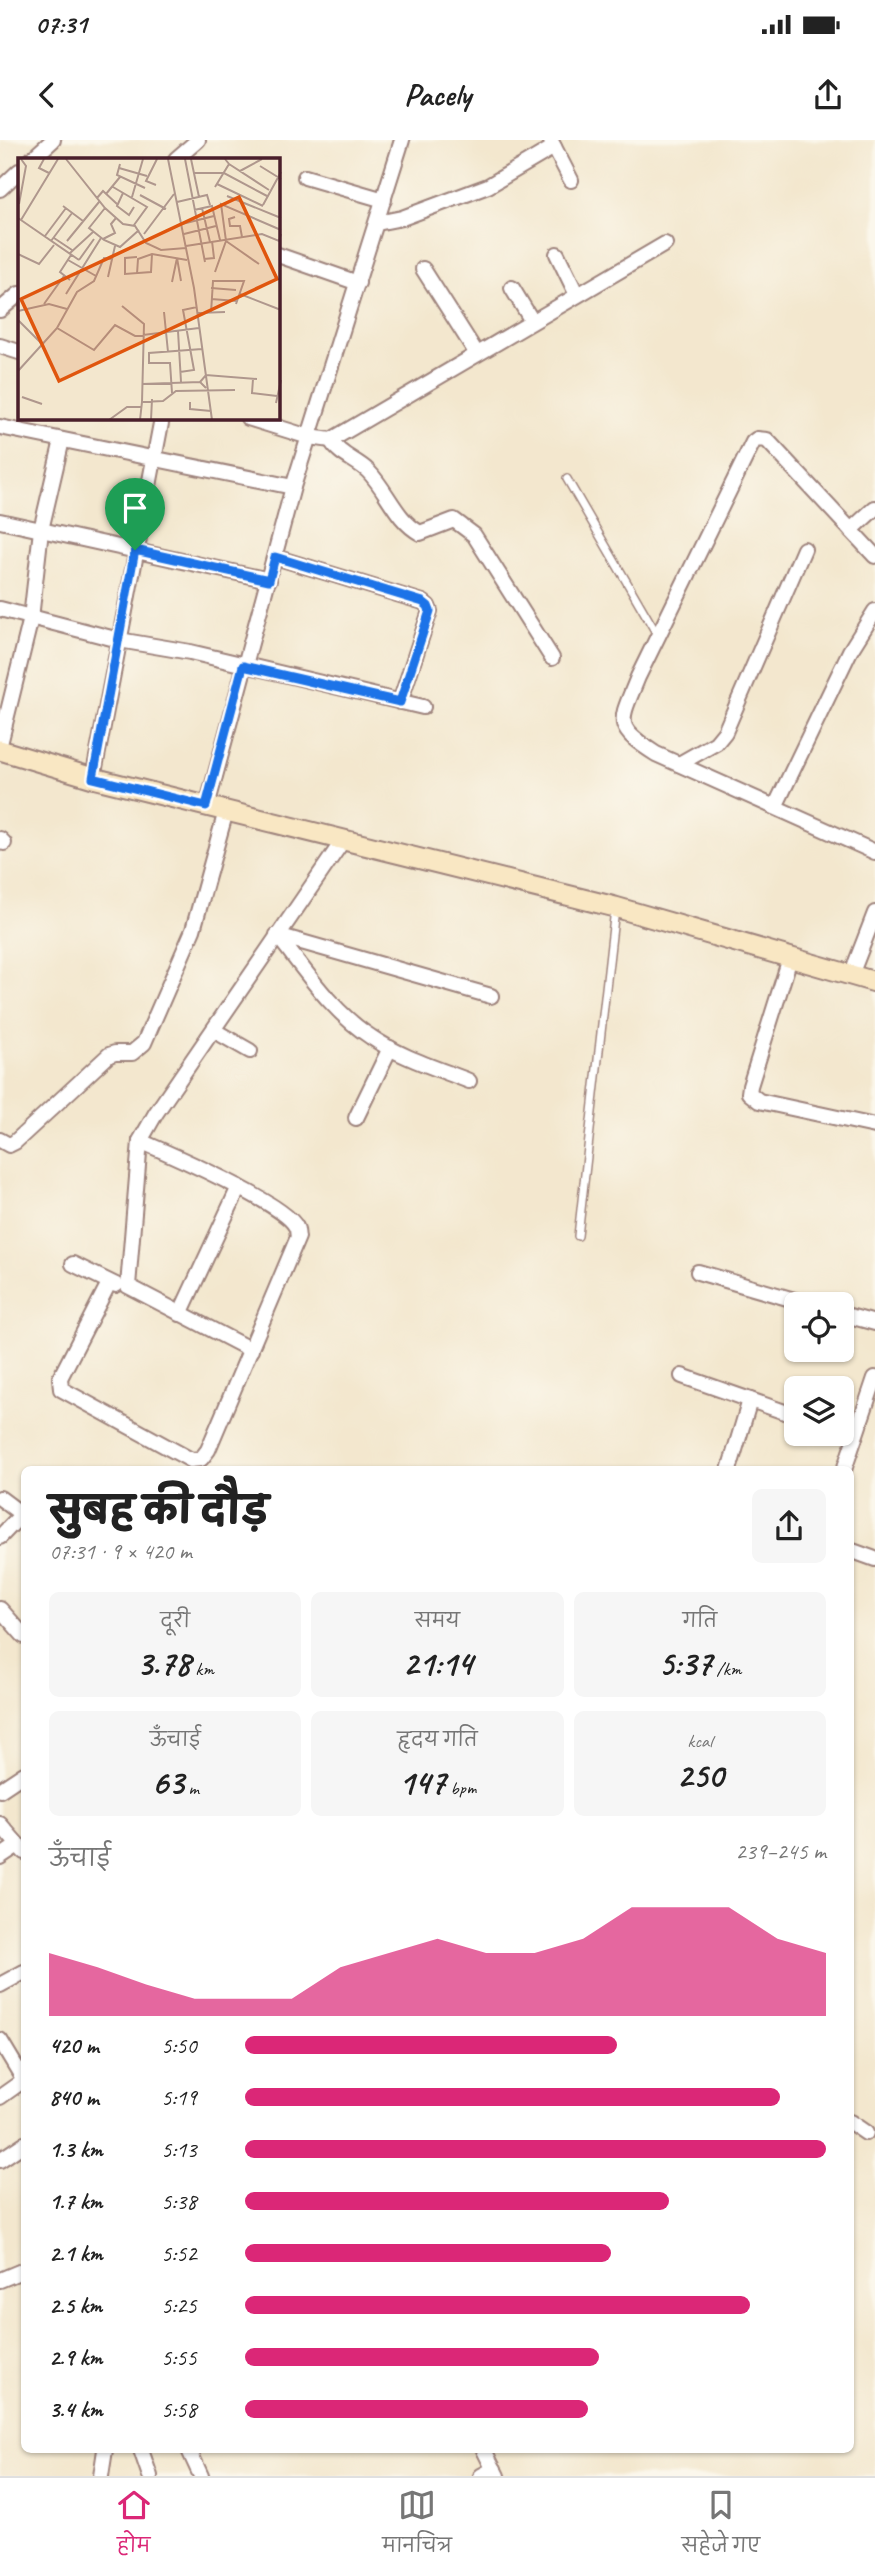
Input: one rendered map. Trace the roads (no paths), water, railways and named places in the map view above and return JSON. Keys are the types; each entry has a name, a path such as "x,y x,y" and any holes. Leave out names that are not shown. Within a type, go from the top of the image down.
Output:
{"main road":[{"path":"0,750 93,778 615,907 875,982"}],"street":[{"path":"33,158 52,140"},
{"path":"0,1140 9,1145 15,1143 108,1055 132,1054 144,1043 193,930 243,666 293,487 402,140"},
{"path":"177,158 191,142"},
{"path":"377,223 402,218 488,186 552,144 571,180"},
{"path":"0,188 18,172"},
{"path":"305,177 384,200"},
{"path":"254,420 309,437 331,440 665,244"},
{"path":"557,254 577,295"},
{"path":"280,256 358,283"},
{"path":"423,269 477,354"},
{"path":"512,288 532,321"},
{"path":"0,310 18,295"},
{"path":"0,346 18,352"},
{"path":"93,778 162,420"},
{"path":"0,427 293,487"},
{"path":"875,556 766,440 757,439 658,636 624,712 623,727 632,739 656,754 875,852"},
{"path":"0,744 31,618 41,530 62,440"},
{"path":"331,440 334,447 369,471 410,527 420,533 454,520 474,535 552,658"},
{"path":"851,530 875,508"},
{"path":"0,521 269,580"},
{"path":"679,764 716,743 725,732 804,549"},
{"path":"275,557 423,602 428,606 430,611 400,702"},
{"path":"0,609 119,640 190,652 424,707"},
{"path":"775,807 850,651 875,611"},
{"path":"128,1286 140,1140 277,934 344,839"},
{"path":"851,975 875,914"},
{"path":"277,934 491,996"},
{"path":"277,934 328,1000 369,1036 390,1048 468,1081"},
{"path":"790,958 750,1093 759,1101 875,1126"},
{"path":"215,1031 250,1051"},
{"path":"356,1118 390,1048"},
{"path":"109,1283 61,1378 61,1389 191,1460 201,1459 208,1450 298,1237 296,1226 287,1216 239,1186 140,1140"},
{"path":"180,1314 239,1186"},
{"path":"73,1264 109,1283 128,1286 251,1350"},
{"path":"698,1272 784,1297"},
{"path":"854,1317 875,1323"},
{"path":"682,1376 784,1412"},
{"path":"854,1423 875,1378"},
{"path":"730,1466 750,1400"},
{"path":"845,1466 848,1446"},
{"path":"2,1503 21,1514"},
{"path":"0,1537 21,1517"},
{"path":"854,1551 875,1559"},
{"path":"0,1609 21,1633"},
{"path":"0,1790 21,1776"},
{"path":"0,1824 21,1848 0,1857"},
{"path":"0,1985 21,1974"},
{"path":"0,2040 21,2075"},
{"path":"0,2097 21,2082"},
{"path":"854,2125 866,2133"},
{"path":"0,2160 21,2146"},
{"path":"0,2280 21,2271"},
{"path":"101,2476 105,2453"},
{"path":"142,2453 150,2476"},
{"path":"190,2453 201,2476"},
{"path":"485,2453 491,2474"}],"lane":[{"path":"567,479 658,636"},
{"path":"578,1236 615,907"}]}
